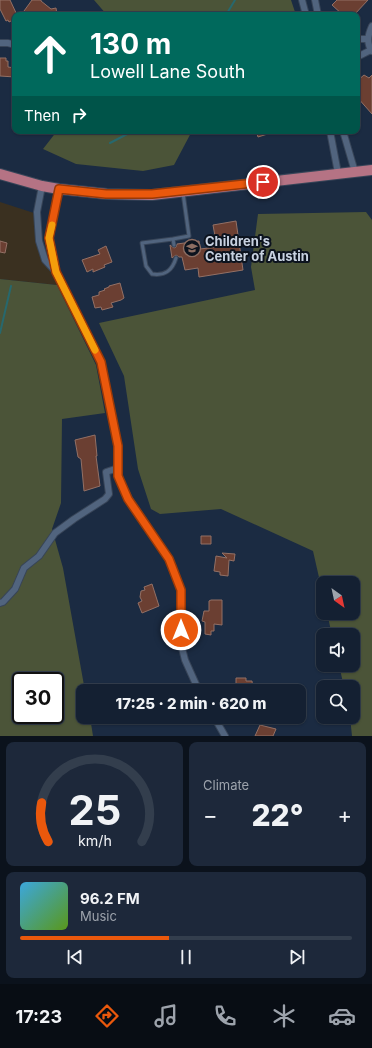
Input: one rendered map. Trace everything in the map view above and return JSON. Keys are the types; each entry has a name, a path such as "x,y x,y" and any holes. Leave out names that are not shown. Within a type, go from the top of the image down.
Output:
{"main road":[{"path":"0,174 42,186 59,189 106,194 152,194 372,170"}],"street":[{"path":"302,0 305,12"},
{"path":"315,0 317,12"},
{"path":"360,56 371,51 368,35 372,26"},
{"path":"360,39 368,39"},
{"path":"0,43 12,44"},
{"path":"331,134 338,173"},
{"path":"344,134 355,172"},
{"path":"42,186 37,212 39,241 45,260 56,272"},
{"path":"59,189 49,238 56,272 101,362 118,446 118,476 128,499 169,559 181,590 181,644 185,660 196,684"},
{"path":"0,603 3,602 15,589 24,568 39,556 55,533 105,499 109,494 106,472 118,468"},
{"path":"218,724 225,736"}],"lane":[{"path":"176,258 172,269 166,273 152,274 146,266 142,243 189,236 183,191"},
{"path":"173,239 174,245"}],"shaded area":[{"path":"0,202 34,213 38,246 57,285 0,279"}],"green space":[{"path":"94,0 291,0 295,12 104,12"},
{"path":"55,134 190,134 174,165 143,171 76,164 43,149"},
{"path":"366,212 372,220 372,736 352,736 351,724 360,724 360,680 342,680 341,672 360,672 360,628 330,628 329,620 360,620 360,576 319,576 313,551 221,509 160,514 151,509 138,469 124,376 99,323 255,290 251,267 258,214"},
{"path":"0,279 57,285 96,365 105,413 62,419 61,503 52,529 63,568 84,684 76,684 76,724 91,724 93,736 0,736"}],"building":[{"path":"0,0 10,0 16,12 12,12 12,20 9,22 8,20 6,21 0,9"},
{"path":"32,0 41,0 51,9 56,8 57,12 26,12 24,11"},
{"path":"337,0 368,0 357,12 340,12 332,5"},
{"path":"0,58 6,58 6,61 8,61 8,67 12,68 12,77 0,76"},
{"path":"364,75 369,78 372,75 372,114 360,100 360,78"},
{"path":"257,134 268,134 258,137"},
{"path":"236,221 243,270 199,277 198,268 185,270 182,257 176,255 172,258 170,245 174,248 177,244 199,241 200,249 217,247 213,225"},
{"path":"0,241 7,243 5,253 0,252"},
{"path":"106,246 112,262 93,272 93,269 87,272 82,260 100,254 98,250"},
{"path":"120,283 124,298 111,303 113,307 102,310 101,307 95,308 92,297 99,295 99,292 105,290 104,289 109,286"},
{"path":"95,435 100,486 84,491 81,459 78,457 75,440"},
{"path":"201,536 211,536 211,544 201,544"},
{"path":"222,553 235,554 234,561 229,560 228,576 220,575 220,572 214,571 216,556 227,558"},
{"path":"152,584 159,606 142,613 138,603 142,601 140,597 141,591 145,590 144,587"},
{"path":"222,600 222,625 214,624 214,631 211,631 211,635 205,634 205,622 202,621 204,611 209,611 209,601"},
{"path":"236,678 246,678 246,681 252,681 252,684 236,684"},
{"path":"260,725 276,729 273,736 255,736"}],"waterway":[{"path":"228,12 235,0"},
{"path":"110,143 127,134"},
{"path":"0,333 11,286"}],"slow traffic":[{"path":"52,225 49,238 56,272 95,350"}],"place":[{"name":"Children's Center of Austin","path":"192,248"}],"route":[{"path":"181,630 181,590 169,559 128,499 118,476 118,446 101,362 56,272 49,238 59,189 106,194 152,194 263,182"}]}
